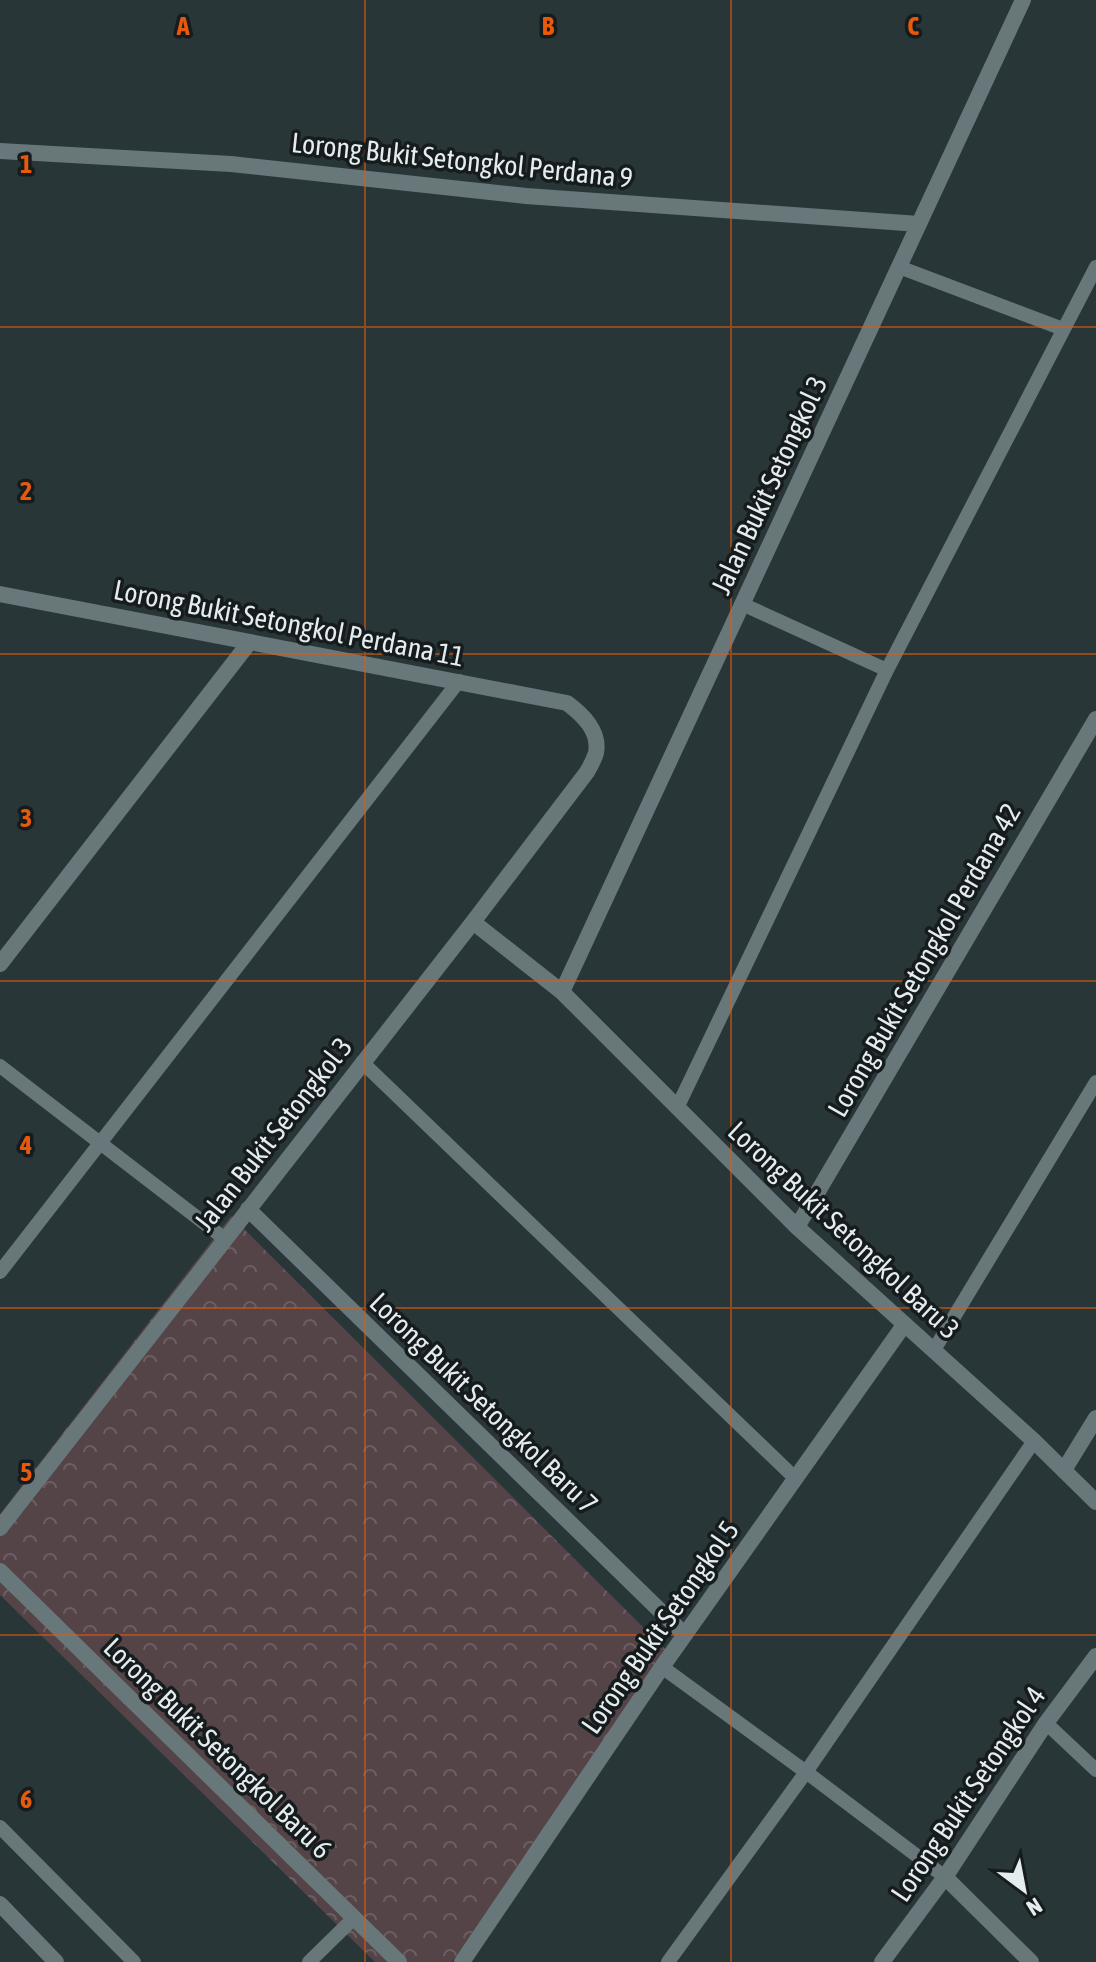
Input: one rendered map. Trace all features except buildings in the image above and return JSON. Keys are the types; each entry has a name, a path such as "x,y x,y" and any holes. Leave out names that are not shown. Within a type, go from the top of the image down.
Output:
{"street":[{"name":"Jalan Bukit Setongkol 3","path":"562,992 1023,0"},
{"name":"Lorong Bukit Setongkol Perdana 9","path":"0,151 231,164 526,196 919,224"},
{"name":"Lorong Bukit Setongkol Perdana 11","path":"0,594 567,703 586,717 594,734 596,753 587,772"},
{"path":"3,955 249,643"},
{"name":"Lorong Bukit Setongkol Perdana 42","path":"797,1227 1096,719"},
{"name":"Jalan Bukit Setongkol 3","path":"0,1528 587,772"},
{"name":"Lorong Bukit Setongkol Baru 3","path":"473,922 562,992 797,1227 1034,1441 1096,1502"},
{"name":"Lorong Bukit Setongkol Baru 7","path":"248,1209 685,1635"},
{"name":"Lorong Bukit Setongkol 5","path":"462,1962 662,1667 904,1325"},
{"path":"1064,1470 1096,1418"},
{"name":"Lorong Bukit Setongkol Baru 6","path":"0,1571 399,1962"},
{"name":"Lorong Bukit Setongkol 4","path":"882,1962 945,1877 1046,1723 1096,1656"},
{"path":"945,1877 1031,1962"},
{"path":"0,1904 53,1961"}],"lane":[{"path":"899,267 1063,329"},
{"path":"677,1108 887,670 1096,267"},
{"path":"742,604 887,670"},
{"path":"0,1272 459,681"},
{"path":"362,1062 796,1479"},
{"path":"0,1066 225,1239"},
{"path":"934,1350 1096,1082"},
{"path":"668,1962 806,1772 1034,1441"},
{"path":"662,1667 945,1877"},
{"path":"1046,1723 1096,1770"},
{"path":"0,1827 134,1962"},
{"path":"309,1962 354,1918"}],"green space":[{"path":"231,1216 670,1654 640,1691 452,1962 375,1962 0,1595 0,1514"}]}
